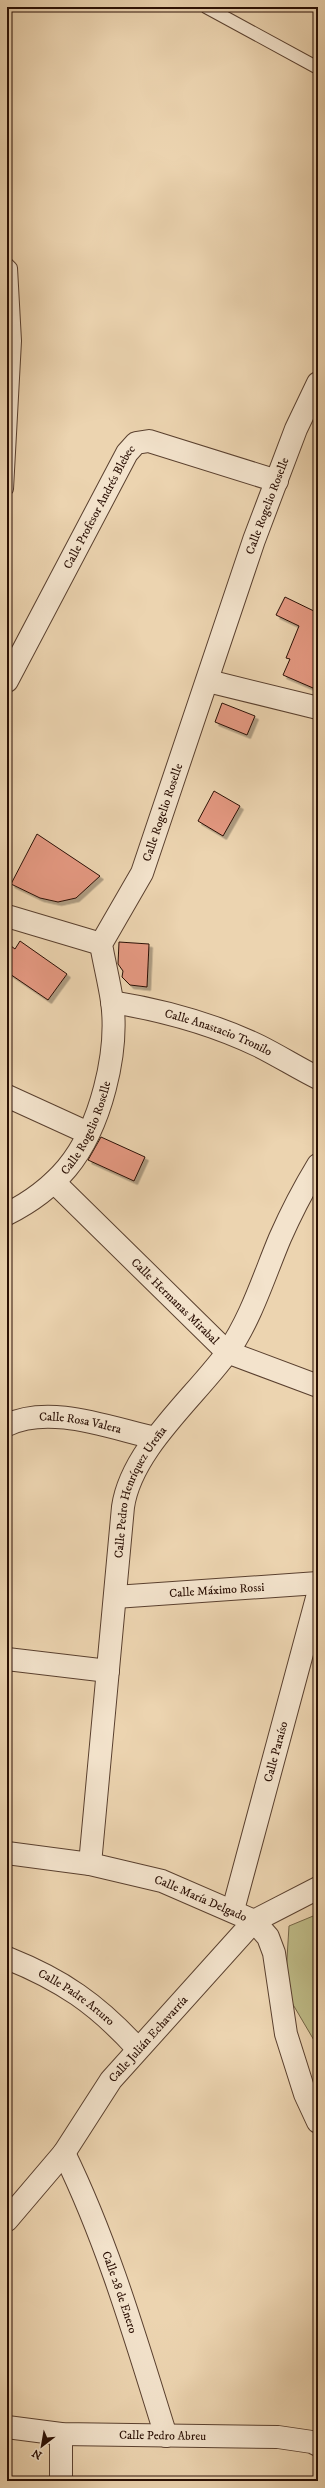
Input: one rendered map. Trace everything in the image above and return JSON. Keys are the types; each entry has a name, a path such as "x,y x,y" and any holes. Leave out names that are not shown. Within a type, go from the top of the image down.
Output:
{"street":[{"name":"Calle Rogelio Roselle","path":"7,1214 24,1206 54,1182 68,1167 88,1133 106,1084 112,1052 112,1002 101,944 142,873 208,681 219,641 296,429 318,383"},
{"name":"Calle Profesor Andrés Blebec","path":"7,681 127,453 136,443 149,441 277,481"},
{"path":"208,681 318,708"},
{"path":"7,916 101,944"},
{"name":"Calle Anastacio Tronilo","path":"112,1002 178,1016 228,1032 260,1046 318,1078"},
{"path":"7,1096 88,1133"},
{"name":"Calle Pedro Henríquez Ureña","path":"90,1864 124,1496 155,1438 227,1352 255,1301 281,1236 318,1165"},
{"name":"Calle Hermanas Mirabal","path":"54,1182 227,1352 318,1386"},
{"name":"Calle Rosa Valera","path":"7,1425 18,1420 53,1415 155,1438"},
{"name":"Calle Máximo Rossi","path":"115,1597 318,1584"},
{"name":"Calle Paraíso","path":"233,1910 318,1594"},
{"path":"7,1659 108,1671"},
{"name":"Calle María Delgado","path":"7,1853 90,1864 162,1881 233,1910 254,1921 268,1937 274,1953 286,2034 305,2094 318,2122"},
{"name":"Calle Julián Echavarría","path":"7,2220 64,2153 95,2102 137,2048 254,1921 318,1888"},
{"name":"Calle Padre Arturo","path":"7,1958 45,1973 83,1998 111,2020 137,2048"},
{"name":"Calle 28 de Enero","path":"64,2153 89,2206 127,2311 166,2436"},
{"name":"Calle Pedro Abreu","path":"7,2427 60,2434 278,2437 316,2439"},
{"path":"60,2434 61,2481"}],"lane":[{"path":"206,7 318,68"},
{"path":"7,264 11,268 11,342 7,489"}],"shaded area":[{"path":"318,1914 318,2047 285,1991 289,1926"}],"building":[{"path":"285,597 318,613 318,676 313,688 283,675 290,659 286,658 299,626 276,615"},
{"path":"222,703 255,716 247,735 215,722"},
{"path":"214,791 240,806 223,836 198,821"},
{"path":"37,834 100,876 76,898 58,902 40,898 11,884"},
{"path":"20,941 67,974 48,1000 7,972 7,943 15,949"},
{"path":"119,942 149,944 147,987 130,985 122,977 123,971 118,964"},
{"path":"101,1137 145,1157 134,1181 88,1160"}]}
